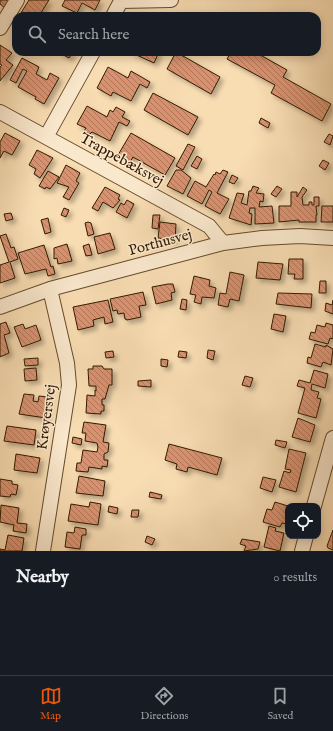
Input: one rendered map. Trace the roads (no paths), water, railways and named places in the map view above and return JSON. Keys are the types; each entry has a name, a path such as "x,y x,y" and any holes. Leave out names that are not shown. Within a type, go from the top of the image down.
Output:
{"street":[{"path":"0,28 18,0"},
{"path":"115,12 121,1 171,0"},
{"path":"46,137 91,56"},
{"name":"Trappebæksvej","path":"0,112 209,226 223,243"},
{"name":"Porthusvej","path":"0,307 50,289 223,243 262,238 300,236 333,238"},
{"name":"Krøyersvej","path":"43,551 69,385 67,362 50,289"},
{"path":"315,503 333,438"},
{"path":"302,551 305,539"}]}
